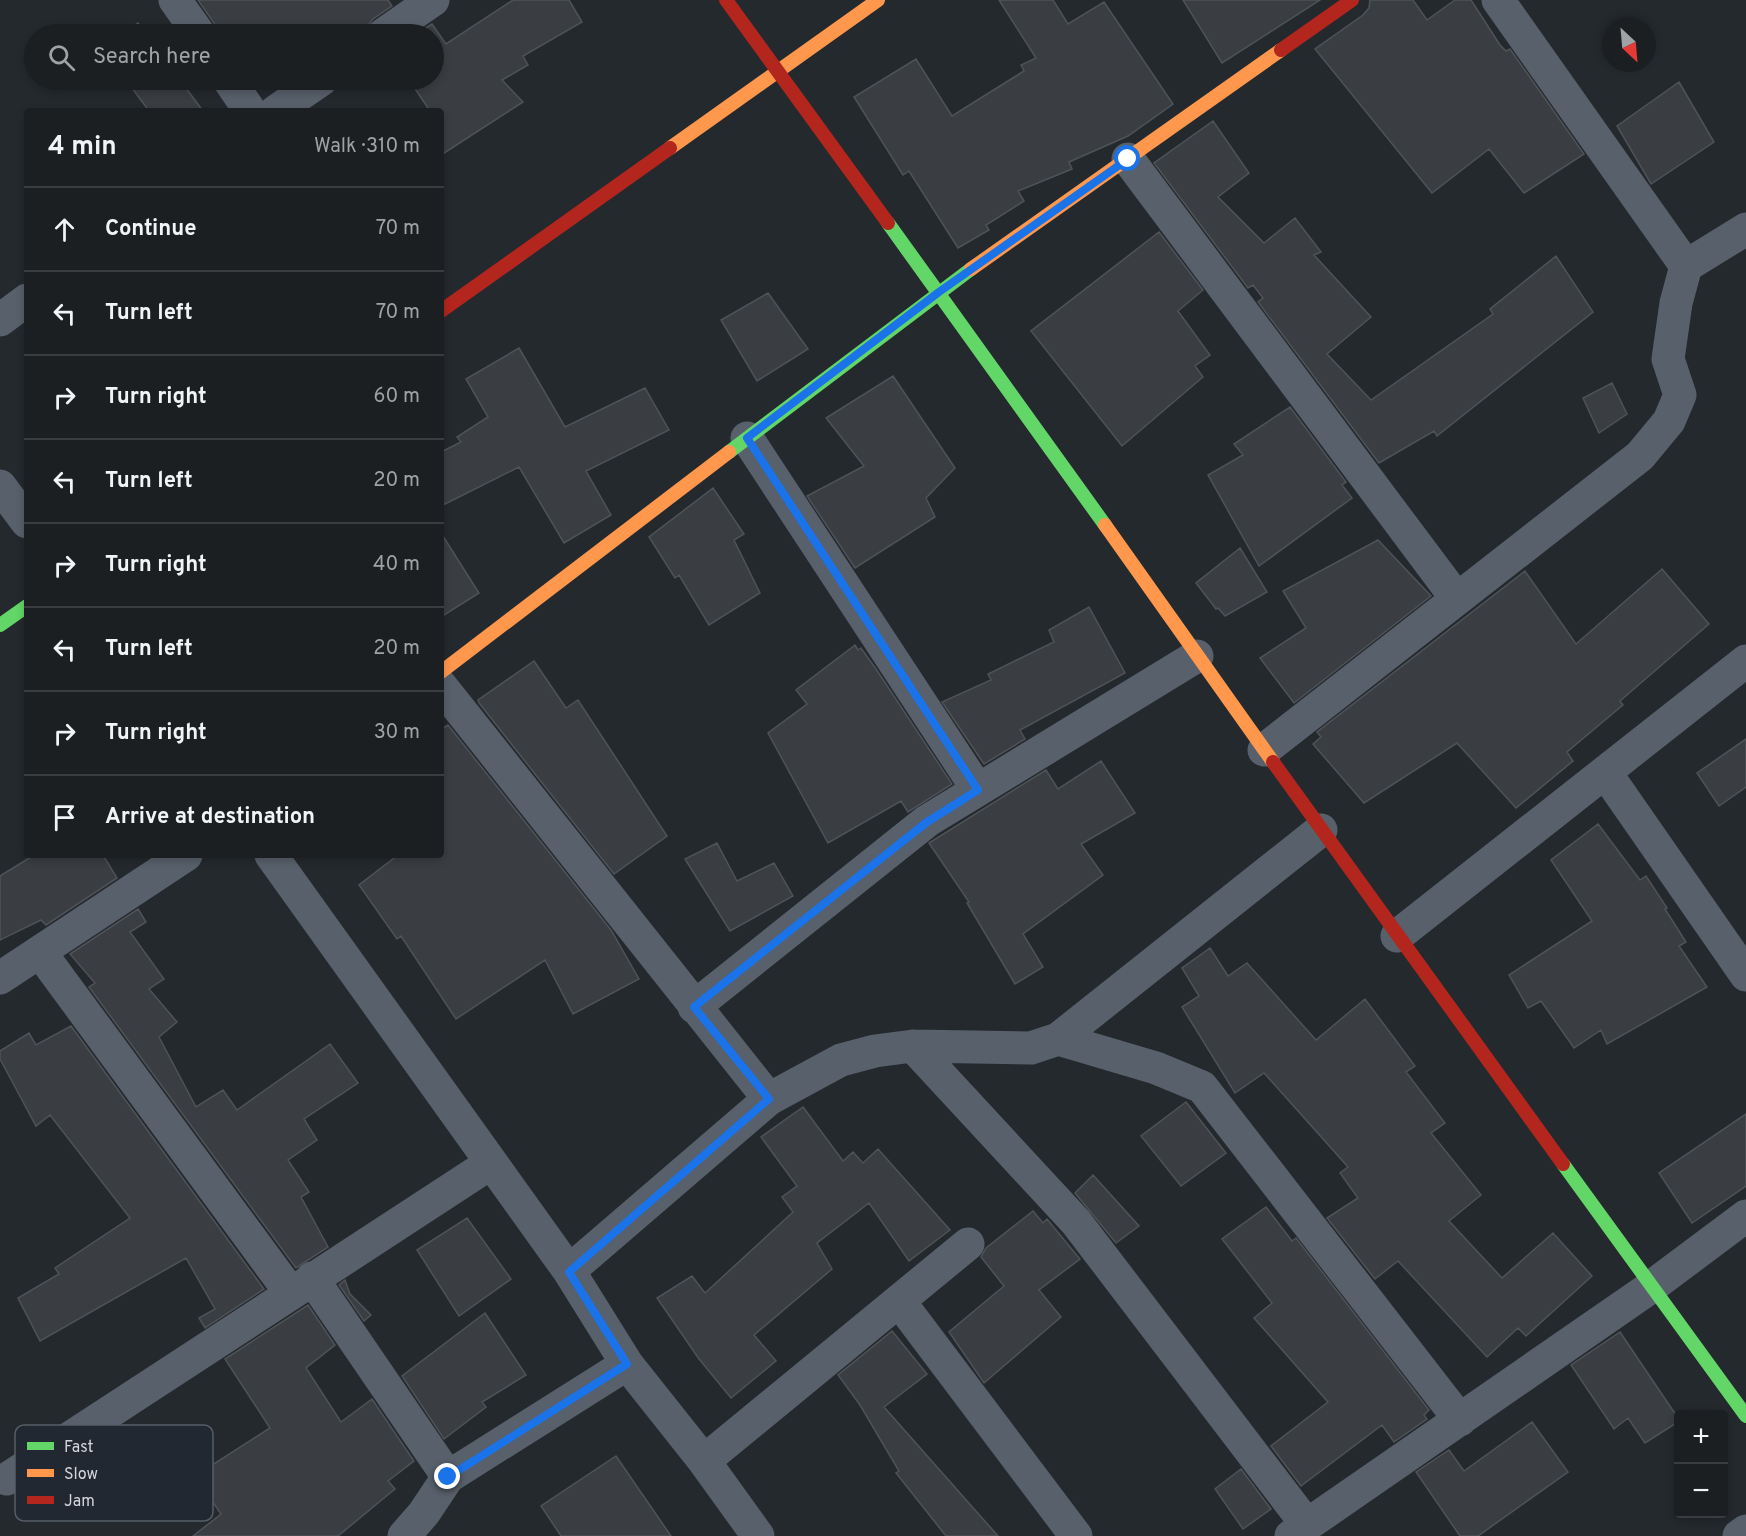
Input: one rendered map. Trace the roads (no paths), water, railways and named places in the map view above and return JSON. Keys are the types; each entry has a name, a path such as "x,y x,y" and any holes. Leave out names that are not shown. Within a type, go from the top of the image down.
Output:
{"street":[{"path":"176,0 192,24"},
{"path":"398,24 433,0"},
{"path":"726,0 776,73 939,292 1397,936 1746,1416"},
{"path":"444,309 878,0"},
{"path":"444,670 939,292 1352,0"},
{"path":"1498,0 1686,266"},
{"path":"236,90 248,108"},
{"path":"280,108 306,90"},
{"path":"1128,159 1456,599"},
{"path":"1264,750 1640,456 1669,421 1680,395 1668,359 1676,303 1686,266 1746,229"},
{"path":"0,320 24,302"},
{"path":"747,438 978,790"},
{"path":"0,486 24,518"},
{"path":"0,625 24,608"},
{"path":"694,1007 927,822 1197,656"},
{"path":"1397,936 1746,661"},
{"path":"444,690 769,1099"},
{"path":"1605,772 1746,975"},
{"path":"569,1272 769,1099 841,1060 875,1051 914,1046 989,1045 1031,1048 1058,1039 1321,830"},
{"path":"0,978 181,858"},
{"path":"273,858 569,1272 627,1364 704,1461 759,1536"},
{"path":"40,952 448,1477"},
{"path":"1058,1039 1156,1068 1202,1087 1460,1420"},
{"path":"914,1046 1076,1222 1299,1531 1651,1287 1746,1216"},
{"path":"89,1425 491,1163"},
{"path":"704,1461 968,1244"},
{"path":"899,1301 1076,1536"},
{"path":"423,1528 448,1477 627,1364"},
{"path":"7,1479 15,1474"},
{"path":"1739,1536 1746,1531"}]}
